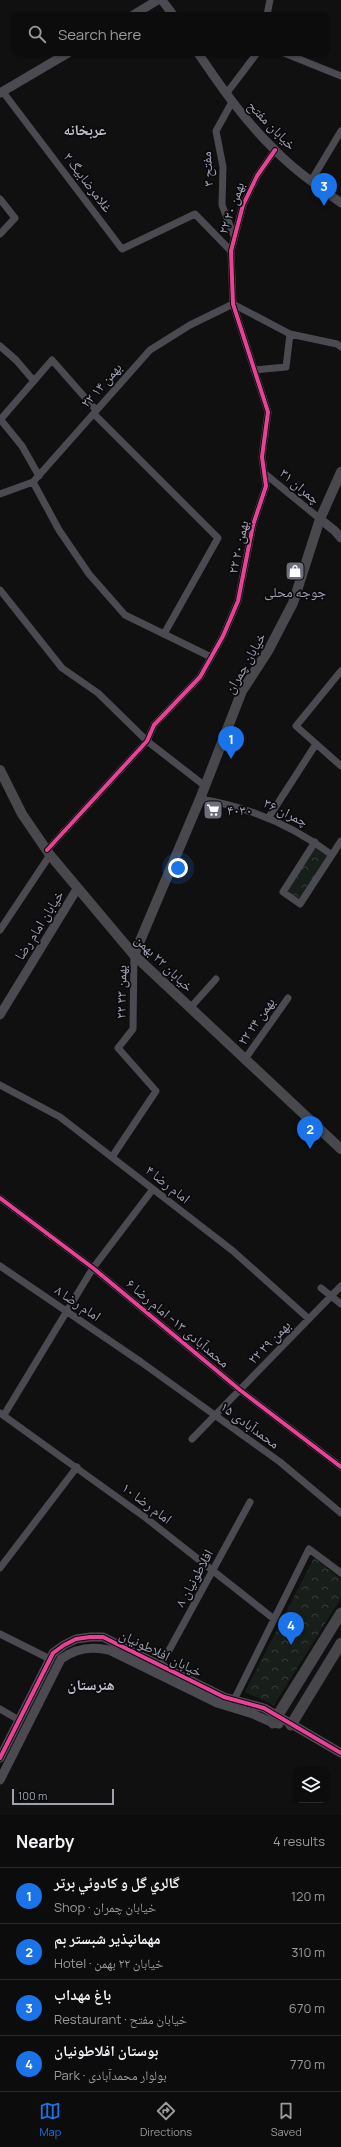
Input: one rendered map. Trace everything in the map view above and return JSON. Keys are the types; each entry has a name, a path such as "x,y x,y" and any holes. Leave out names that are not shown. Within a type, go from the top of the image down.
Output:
{"main road":[{"name":"خیابان چمران","path":"134,955 205,786 242,691 268,651 293,603 320,519 341,472"},
{"name":"خیابان ۲۲ بهمن","path":"0,770 22,814 48,853 134,955 341,1149"},
{"path":"275,1719 341,1613"},
{"path":"291,1725 341,1643"}],"street":[{"path":"138,12 158,0"},
{"path":"162,0 170,12"},
{"path":"268,12 270,0"},
{"path":"2,92 63,56"},
{"name":"خیابان مفتح","path":"200,56 232,102 275,150 311,181 341,203"},
{"path":"226,94 255,56"},
{"path":"291,56 341,76"},
{"name":"غلامرضابیگ ۲","path":"2,92 122,249 195,214 231,251"},
{"name":"مفتح ۳","path":"232,102 216,131 223,167 222,205 234,236"},
{"path":"311,181 341,132"},
{"name":"۲۲ بهمن ۲۰","path":"0,930 48,853 147,741 154,725 200,677 223,636 238,601 253,525 266,486 262,457 268,412 233,304 231,251 243,205 256,176 275,150"},
{"path":"0,199 15,218 0,234"},
{"path":"233,304 290,334 337,344 341,347"},
{"name":"۲۲ بهمن ۱۴","path":"0,494 33,482 150,350 190,325 233,304"},
{"path":"254,370 286,367 290,334"},
{"path":"0,346 16,360 34,381"},
{"path":"39,476 22,446 0,419 52,360 95,412 218,538 164,634"},
{"name":"چمران ۳۱","path":"264,473 320,519"},
{"path":"33,482 58,530 89,574 124,615 211,657"},
{"path":"320,519 341,538"},
{"path":"0,590 62,668 98,693 147,741 205,786"},
{"path":"341,671 296,726 341,766"},
{"path":"269,817 316,744"},
{"name":"چمران ۳۶","path":"200,798 232,805 269,817 315,842 332,855"},
{"path":"315,842 283,892 300,904 341,841"},
{"name":"خیابان امام رضا","path":"0,1015 77,889"},
{"name":"۲۲ بهمن ۲۳","path":"112,1157 156,1091 118,1048 133,1029 134,955"},
{"path":"190,1008 216,979"},
{"name":"۲۲ بهمن ۲۴","path":"245,1060 288,998"},
{"name":"امام رضا ۴","path":"0,1085 60,1117 233,1251 309,1320"},
{"path":"2,1414 94,1268 153,1189"},
{"name":"محمدآبادی ۱۳- امام رضا ۶","path":"0,1198 94,1268 240,1390 341,1467"},
{"name":"امام رضا ۸","path":"0,1266 141,1362"},
{"name":"۲۲ بهمن ۲۹","path":"192,1439 341,1286"},
{"path":"321,1288 341,1304"},
{"name":"محمدآبادی ۱۵","path":"141,1362 280,1462 341,1513"},
{"name":"امام رضا ۱۰","path":"2,1414 77,1467 213,1571 274,1620"},
{"path":"0,1568 77,1467"},
{"name":"افلاطونیان ۸","path":"161,1666 250,1502"},
{"path":"234,1700 309,1549 341,1573"},
{"path":"0,1634 50,1659"},
{"name":"خیابان افلاطونیان","path":"0,1758 53,1653 70,1642 97,1636 103,1637 234,1700 264,1708 275,1719"},
{"name":"خیابان افلاطونیان","path":"0,1780 62,1659 84,1648 96,1648 114,1652 217,1703 291,1725 341,1753"},
{"path":"0,1709 19,1720"}],"green space":[{"path":"315,848 327,856 300,900 287,892"},
{"path":"314,1558 341,1579 341,1598 274,1705 245,1692"}],"cycle path":[{"path":"47,850 147,741 154,725 200,677 223,636 238,601 253,525 266,486 262,457 268,412 233,304 231,251 243,205 257,176 275,150"},
{"path":"0,1198 93,1268 240,1390 341,1467"},
{"path":"0,1758 53,1653 76,1639 90,1637 103,1637 224,1697 264,1708 341,1753"}],"place":[{"name":"باغ مهداب","path":"324,206"},
{"name":"جوجه محلی","path":"295,571"},
{"name":"گالري گل و كادوئي برتر","path":"231,759"},
{"name":"۴۰۳۰","path":"213,810"},
{"name":"مهمانپذیر شبستر بم","path":"310,1149"},
{"name":"بوستان افلاطونیان","path":"291,1645"}],"district":[{"name":"عربخانه","path":"85,130"},
{"name":"هنرستان","path":"91,1685"}]}
